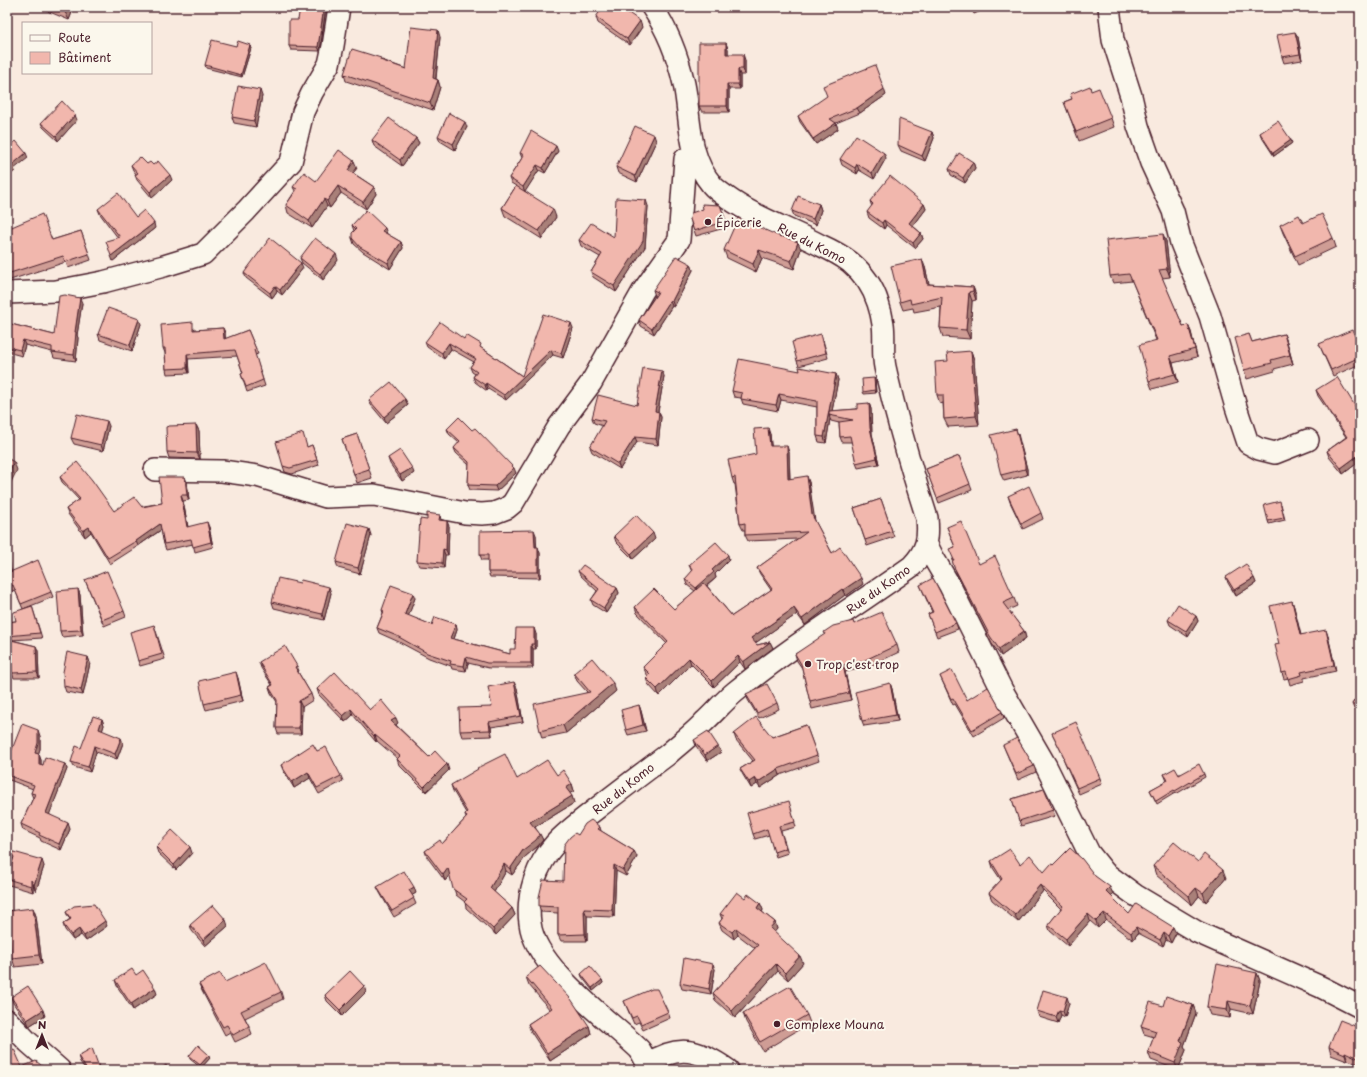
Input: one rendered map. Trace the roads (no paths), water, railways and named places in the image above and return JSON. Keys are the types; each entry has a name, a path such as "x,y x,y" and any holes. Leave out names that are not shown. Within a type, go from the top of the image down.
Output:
{"street":[{"path":"7,293 56,291 103,282 203,254 246,211 291,162 303,112 312,92 328,64 333,46 339,7"},
{"name":"Rue du Komo","path":"648,1067 640,1050 566,983 546,960 532,936 530,906 532,887 541,864 555,844 576,825 668,754 734,693 786,653 912,566 919,559 927,545 928,528 927,518 900,431 890,390 885,364 883,324 878,302 873,291 858,269 849,261 835,252 744,209 712,185 694,153 685,91 679,62 662,21 652,7"},
{"path":"1109,7 1113,40 1131,96 1138,126 1151,163 1173,211 1181,243 1210,316 1248,443 1259,449 1275,453 1308,440"},
{"path":"155,470 222,471 257,476 326,497 374,495 465,513 494,513 507,508 513,503 560,426 591,383 643,290 679,240 685,158 694,153"},
{"path":"927,545 950,586 1002,690 1046,766 1089,854 1105,873 1135,895 1197,932 1321,987 1360,1007"},
{"path":"7,1020 28,1042 60,1070"},
{"path":"648,1067 656,1058 687,1050 700,1053 714,1060 728,1070"}],"place":[{"name":"Épicerie","path":"708,222"},
{"name":"Trop c'est trop","path":"808,664"},
{"name":"Complexe Mouna","path":"777,1024"}]}
